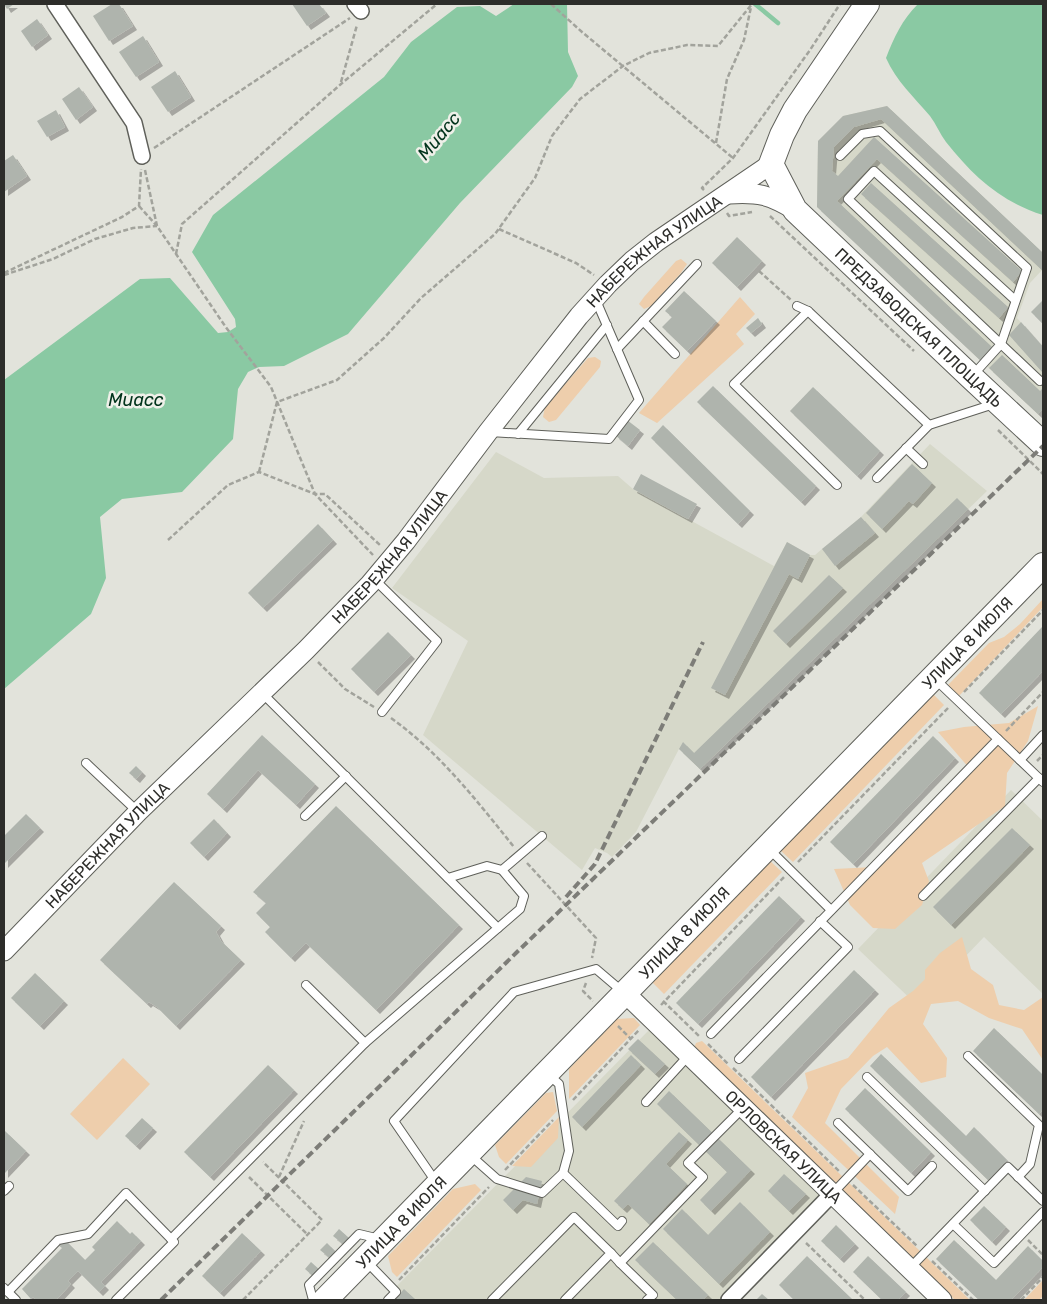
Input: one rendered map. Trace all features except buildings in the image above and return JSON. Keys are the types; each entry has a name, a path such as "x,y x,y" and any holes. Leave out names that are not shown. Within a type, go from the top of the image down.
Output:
{"main road":[{"path":"771,164 795,110 867,4"},
{"name":"ПРЕДЗАВОДСКАЯ ПЛОЩАДЬ","path":"771,164 795,210 971,377 988,407 1043,444"},
{"name":"УЛИЦА 8 ИЮЛЯ","path":"325,1300 1043,565"},
{"path":"1018,590 1043,580"}],"street":[{"path":"55,4 134,122 142,156"},
{"name":"НАБЕРЕЖНАЯ УЛИЦА","path":"4,951 138,812 306,650 374,579 384,558 488,432 601,290 656,242 771,164"},
{"path":"721,198 752,193 776,199 795,210"},
{"name":"ОРЛОВСКАЯ УЛИЦА","path":"625,994 942,1300"},
{"path":"730,1300 832,1194"}],"lane":[{"path":"840,156 862,134 880,131 1027,268 1001,344 971,377"},
{"path":"1015,300 874,171 848,199 1040,381"},
{"path":"616,348 697,264"},
{"path":"488,432 609,439 639,400 608,325 601,290"},
{"path":"797,306 808,311 929,425"},
{"path":"808,311 734,384 837,485"},
{"path":"643,321 675,354"},
{"path":"518,434 608,325"},
{"path":"878,478 929,425 988,407"},
{"path":"906,448 923,464"},
{"path":"374,579 437,641 382,712"},
{"path":"923,896 1041,780 933,678"},
{"path":"262,692 498,928"},
{"path":"1020,760 1043,735"},
{"path":"711,1034 998,739"},
{"path":"86,763 138,812"},
{"path":"305,816 346,776"},
{"path":"502,870 542,836"},
{"path":"768,847 831,910"},
{"path":"171,1239 365,1043 520,909 524,896 502,870 487,866 448,878"},
{"path":"739,1059 848,947 820,921"},
{"path":"438,1185 394,1121 514,992 596,969 625,994"},
{"path":"306,985 365,1043"},
{"path":"646,1102 689,1055"},
{"path":"968,1056 1039,1125 1030,1164 1018,1177"},
{"path":"469,1154 497,1179 542,1193 563,1173 569,1151 559,1084 547,1073"},
{"path":"867,1077 985,1191"},
{"path":"620,1263 703,1177 688,1163 743,1108"},
{"path":"838,1124 908,1191 932,1166"},
{"path":"832,1194 870,1154"},
{"path":"909,1269 1008,1167 1043,1201"},
{"path":"563,1173 618,1226 622,1222"},
{"path":"16,1300 6,1290 58,1240 88,1234 126,1193 174,1242 116,1300"},
{"path":"953,1224 994,1263 1043,1212"},
{"path":"492,1300 574,1217 653,1295 647,1300"},
{"path":"312,1300 309,1285 359,1234 384,1240"},
{"path":"565,1300 611,1254"},
{"path":"365,1260 396,1292 388,1300"}],"path":[{"path":"176,255 182,224 341,84 437,4"},
{"path":"552,4 582,32 733,158"},
{"path":"716,143 727,79 744,40 752,4"},
{"path":"277,402 337,380 384,338 422,298 495,234 535,178 552,136 580,99 623,66 649,53 687,45 718,46 752,4"},
{"path":"755,211 729,216 721,198 702,188 733,158 810,50 840,4"},
{"path":"142,156 358,7"},
{"path":"341,84 358,7"},
{"path":"142,156 139,206 157,226 225,326 271,387 315,494"},
{"path":"142,156 157,226"},
{"path":"4,274 122,217 139,206"},
{"path":"764,210 920,357"},
{"path":"4,274 53,258 95,239 133,228 157,226"},
{"path":"499,229 576,263 601,290"},
{"path":"759,271 797,306"},
{"path":"259,472 277,402"},
{"path":"988,407 1043,474"},
{"path":"168,540 228,485 259,472 315,494 384,558"},
{"path":"315,494 325,494 384,558"},
{"path":"391,1287 497,1179 790,870 1043,610"},
{"path":"306,650 345,689 407,730 457,777 535,873 596,938 590,971"},
{"path":"998,739 1043,692"},
{"path":"664,1001 973,1300"},
{"path":"278,1177 310,1108 305,1103"},
{"path":"243,1300 322,1220 255,1154"},
{"path":"240,1169 308,1234"},
{"path":"1022,1234 1043,1255"},
{"path":"806,1243 865,1300"},
{"path":"1021,1300 1043,1278"}],"shaded area":[{"path":"887,106 1043,253 1043,269 1030,283 1017,318 1043,347 1043,409 1038,414 817,207 818,141 843,116"},
{"path":"681,259 687,264 681,273 651,306 644,309 639,304 644,297 676,261"},
{"path":"740,297 755,314 736,334 744,344 657,423 639,413"},
{"path":"595,357 601,361 600,367 556,420 549,422 543,417 545,407 588,358"},
{"path":"930,444 987,491 700,769 679,749 636,832 612,857 595,848 582,870 423,735 468,641 392,588 496,452 544,478 618,476 633,489 774,566 787,542 810,555 815,555 861,517"},
{"path":"1043,599 1043,607 959,696 948,685 989,643 1004,637 1020,624"},
{"path":"931,692 944,705 793,862 779,849"},
{"path":"1038,706 1028,741 1007,773 1005,806 922,863 929,881 922,905 895,929 873,928 850,905 834,869 874,867 919,815 970,769 938,732 964,727 1009,723"},
{"path":"1011,790 1043,821 1043,994 984,937 918,1006 858,949"},
{"path":"769,860 782,872 664,994 651,981"},
{"path":"962,937 971,969 993,985 999,1005 1024,1010 1043,997 1043,1060 1022,1029 989,1018 958,1001 931,1004 923,1024 947,1058 946,1077 921,1083 887,1047 873,1056 841,1089 825,1123 899,1197 895,1214 792,1117 808,1088 805,1073 848,1058 889,1008 913,991 925,979 925,970 940,953"},
{"path":"634,1018 640,1025 569,1099 569,1069 617,1019"},
{"path":"652,1027 825,1195 723,1300 383,1300"},
{"path":"702,1041 844,1178 836,1186 694,1048 696,1043"},
{"path":"123,1058 150,1084 97,1140 70,1114"},
{"path":"553,1092 557,1111 506,1164 499,1157 495,1145 546,1093"},
{"path":"559,1117 558,1138 531,1167 512,1166"},
{"path":"847,1181 921,1252 913,1260 840,1189"},
{"path":"475,1184 481,1190 397,1277 392,1272 388,1256 453,1189"},
{"path":"925,1256 970,1300 955,1300 918,1264"},
{"path":"1043,1280 1043,1296 1039,1300 1024,1300"}],"water":[{"name":"Миасс","path":"514,4 567,4 568,52 578,76 572,87 460,203 348,334 284,366 259,367 248,372 238,389 233,439 182,492 122,499 100,517 106,578 91,614 4,689 4,380 140,279 170,278 218,333 228,332 236,327 235,319 192,252 213,215 384,77 411,42 457,7 480,6 496,16"},
{"path":"918,4 1043,4 1043,215 1014,203 977,177 946,142 930,116 890,66 886,58 892,43 903,23"}],"waterway":[{"path":"755,4 778,23"}],"railway":[{"path":"161,1300 516,953 1043,446"},
{"path":"566,897 595,864 703,642"}]}
